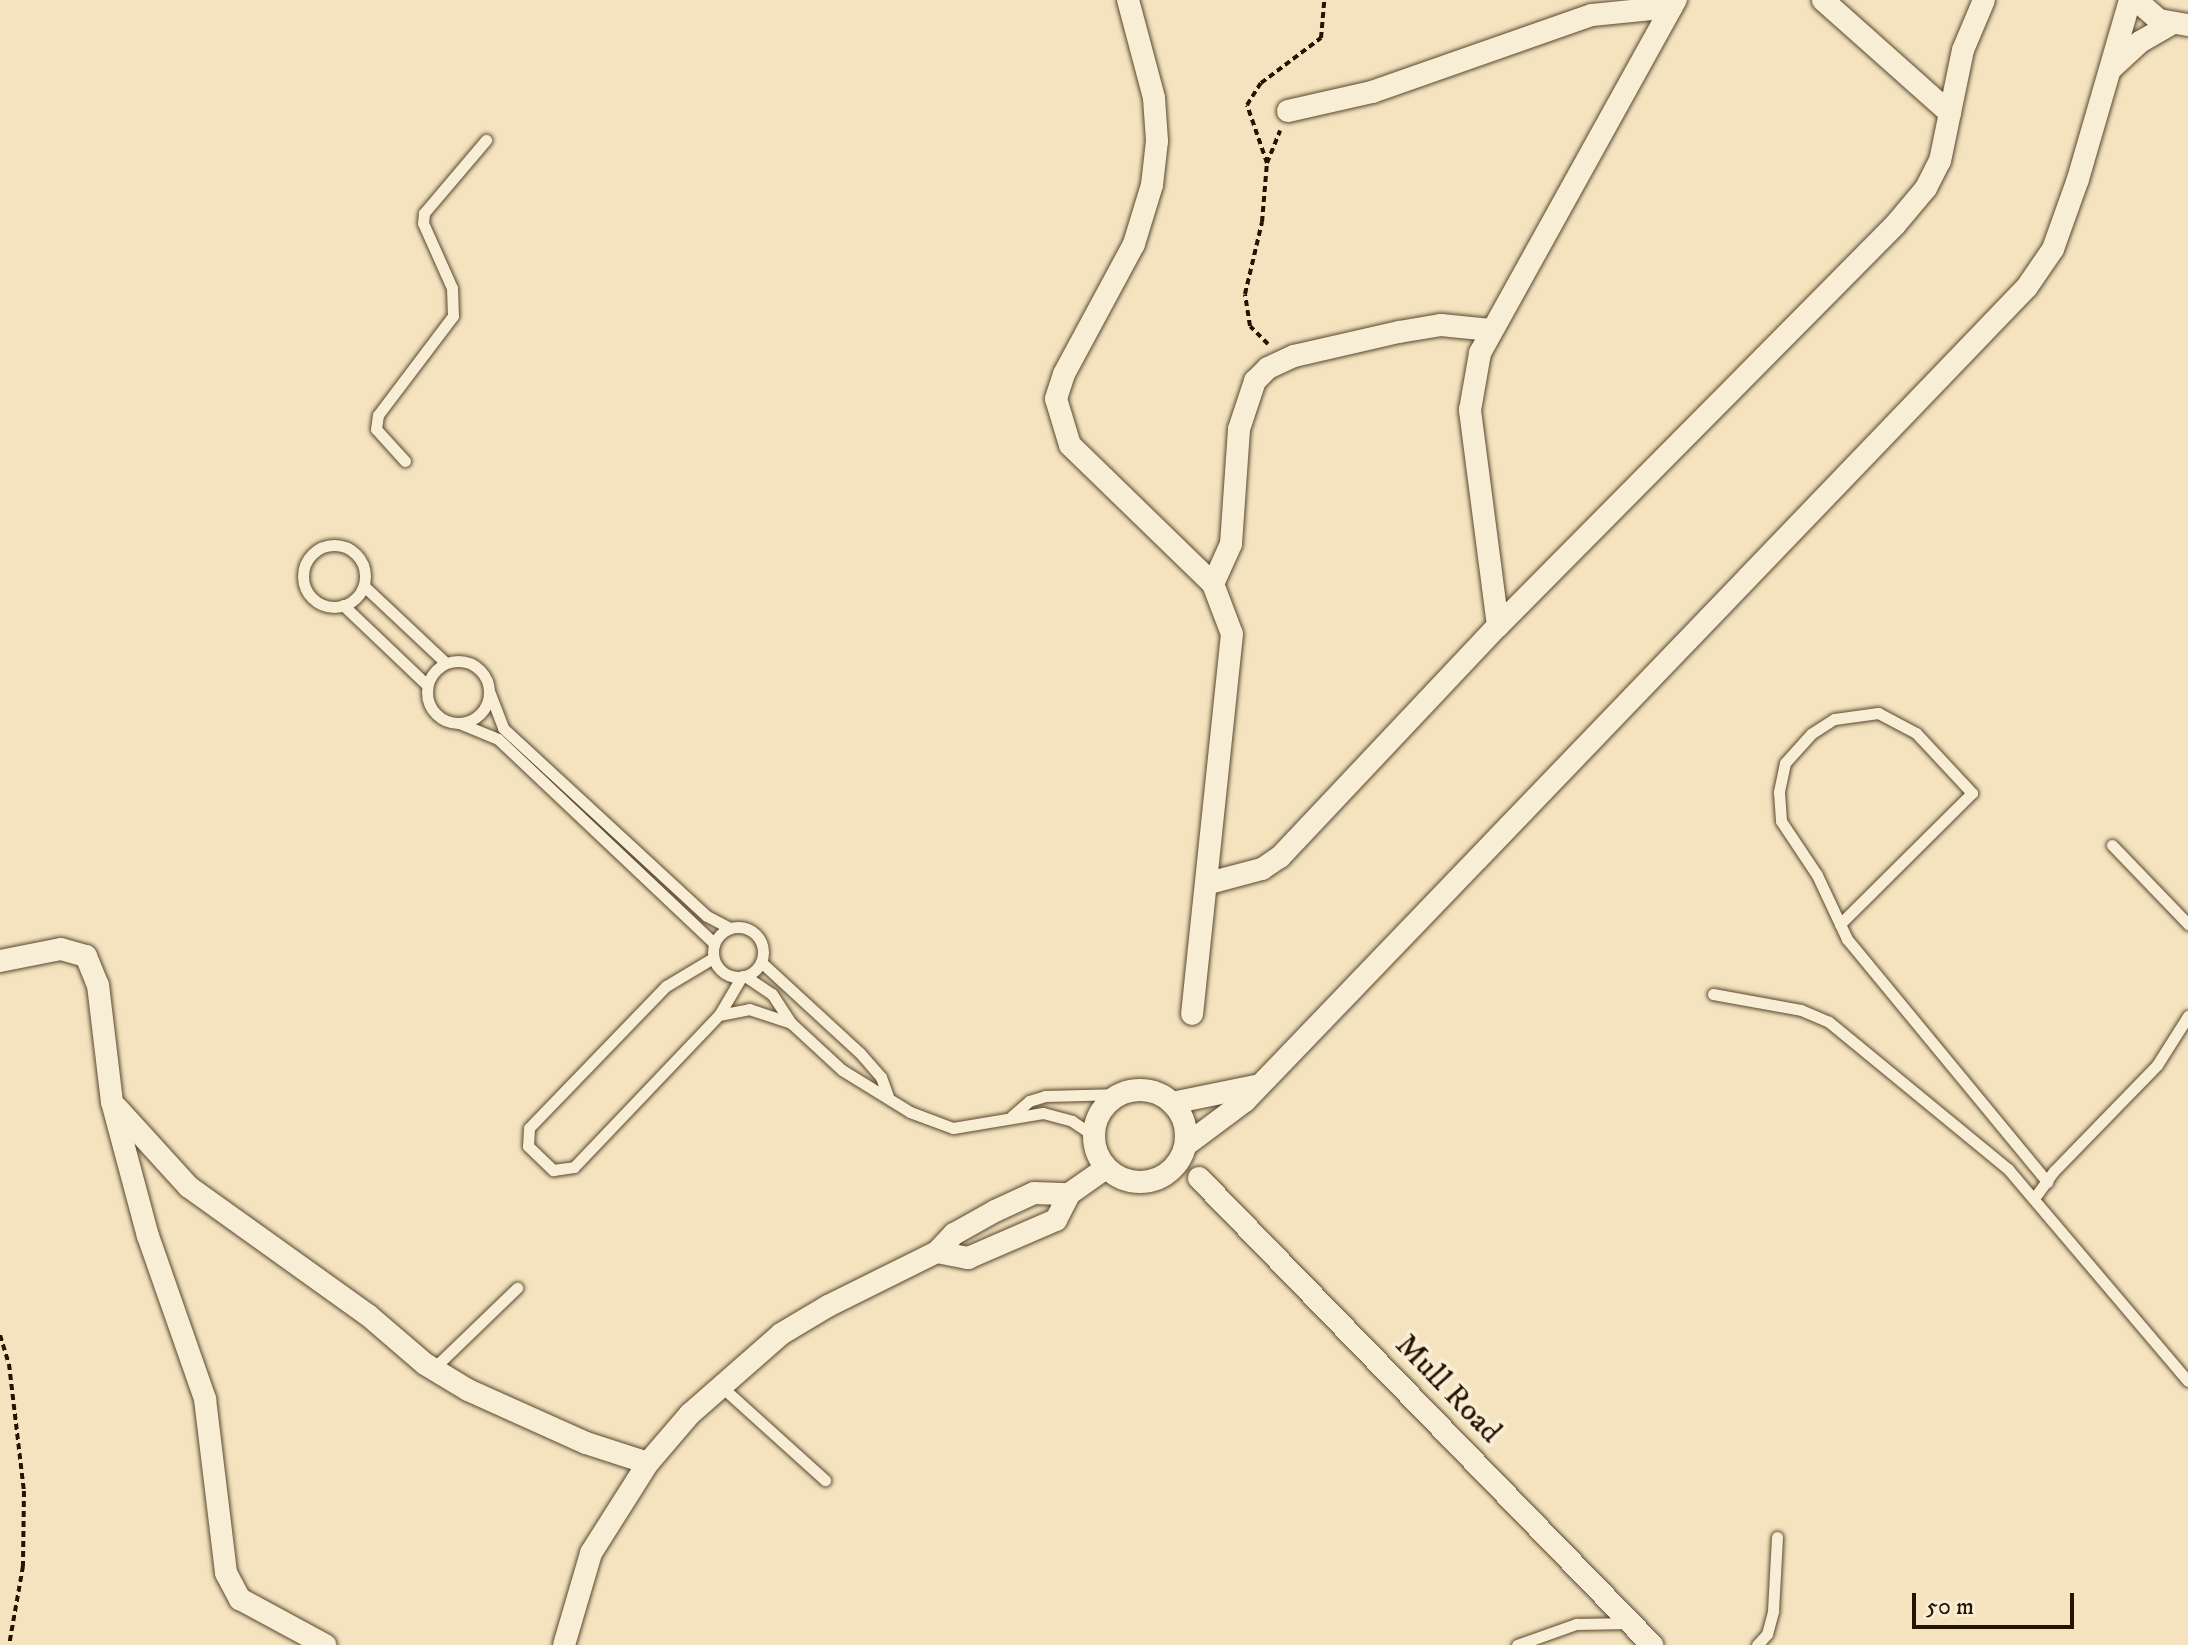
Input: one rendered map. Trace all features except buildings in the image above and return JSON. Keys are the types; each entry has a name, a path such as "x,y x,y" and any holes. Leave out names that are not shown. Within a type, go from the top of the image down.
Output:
{"street":[{"path":"1128,0 1154,98 1157,141 1152,185 1134,244 1064,374 1058,412 1070,445 1213,584 1232,634 1233,659 1192,1014"},
{"path":"1823,0 1950,113"},
{"path":"1209,883 1262,869 1280,857 1498,626 1895,225 1933,175 1963,50 1984,0"},
{"path":"1186,1145 1228,1118 1255,1086 2027,287 2053,249 2133,0 2148,13 2180,25"},
{"path":"1498,626 1470,410 1480,353 1674,3"},
{"path":"1288,111 1372,92 1592,15 1674,3"},
{"path":"2111,69 2140,42 2180,25"},
{"path":"1213,584 1231,544 1239,429 1255,381 1284,360 1441,325 1491,330"},
{"path":"0,961 61,949 86,956 98,985 112,1102 148,1236 205,1399 226,1573 240,1599 325,1645"},
{"path":"1172,1103 1255,1086"},
{"path":"1149,1091 1172,1103 1181,1116 1186,1145 1181,1159 1160,1178 1131,1182 1106,1168 1094,1136 1102,1111 1122,1094 1149,1091"},
{"path":"112,1102 189,1187 368,1315 433,1369 586,1443 648,1463"},
{"path":"937,1252 968,1258 1056,1220 1069,1194 1106,1168"},
{"name":"Mull Road","path":"1199,1178 1652,1645"},
{"path":"564,1645 591,1553 648,1463 690,1414 781,1334 937,1252 954,1234 1034,1193 1069,1194"}],"lane":[{"path":"405,461 382,438 375,421 453,316 452,288 423,223 424,213 486,140"},
{"path":"427,685 343,605 323,604 308,592 303,573 312,555 329,545 349,548 363,562 364,586 446,663 472,664 484,675 503,728 707,916 730,928 744,928 756,935 761,962 860,1053 881,1077 888,1096"},
{"path":"343,605 364,586"},
{"path":"446,663 427,685 427,701 436,715 498,739 714,943"},
{"path":"459,723 481,713 489,691"},
{"path":"1840,924 1972,793 1916,733 1878,713 1834,719 1811,734 1785,763 1779,792 1790,840 1817,875 1840,924 2047,1182"},
{"path":"2112,845 2188,924"},
{"path":"730,928 714,943 713,958 724,973 744,976 779,1001 791,1023 842,1070 910,1112 953,1128 1011,1117 1056,1115 1094,1136"},
{"path":"713,958 666,986 529,1128 528,1146 553,1170 570,1170 719,1015 744,976 761,962"},
{"path":"1713,994 1801,1010 1829,1022 2035,1197 2188,1381"},
{"path":"719,1015 749,1009 791,1023"},
{"path":"2035,1197 2137,1088 2188,1016"},
{"path":"1011,1117 1029,1101 1045,1096 1122,1094"},
{"path":"433,1369 517,1288"},
{"path":"722,1387 825,1480"},
{"path":"1757,1645 1767,1634 1773,1611 1777,1537"},
{"path":"1517,1645 1576,1624 1630,1623"}],"path":[{"path":"1267,163 1247,105 1261,83 1321,38 1324,0"},
{"path":"1284,360 1250,326 1245,294 1262,222 1267,163 1288,111"},
{"path":"0,1335 9,1364 24,1491 23,1566 9,1645"}]}
